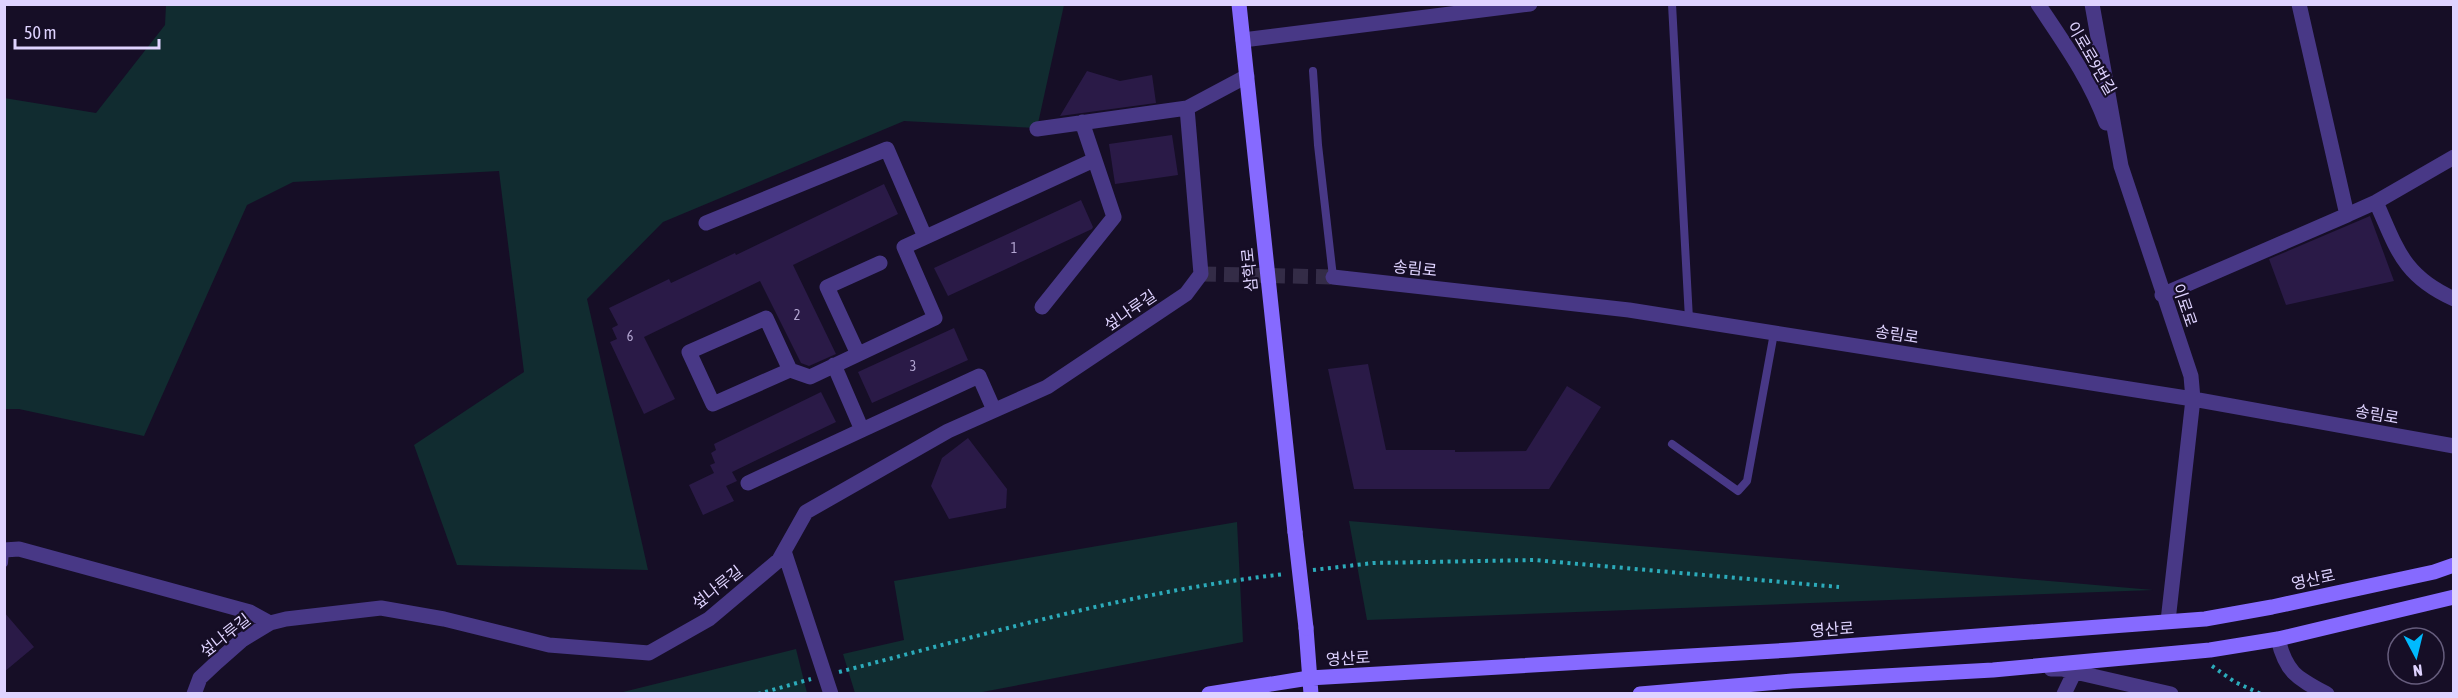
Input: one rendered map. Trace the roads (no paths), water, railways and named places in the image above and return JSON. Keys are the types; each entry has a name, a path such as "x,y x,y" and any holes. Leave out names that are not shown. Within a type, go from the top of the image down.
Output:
{"street":[{"name":"삼학로","path":"1239,4 1310,686"},
{"path":"1243,40 1530,4"},
{"name":"이로로9번길","path":"2038,4 2097,98 2121,166"},
{"name":"이로로","path":"2092,4 2121,166 2162,295 2191,376 2193,399 2168,621"},
{"path":"2299,4 2347,215"},
{"path":"1038,129 1187,108 1247,76"},
{"name":"섶나루길","path":"194,693 200,678 242,640 270,623 286,619 381,608 444,619 549,645 649,653 709,618 779,560 806,512 948,431 1047,387 1186,294 1201,274 1187,108"},
{"path":"1042,307 1114,217 1082,122"},
{"path":"706,223 887,149 925,237"},
{"path":"2162,295 2376,202 2454,157"},
{"path":"790,370 766,318 689,352 713,404 790,370 810,377 834,366 934,318 904,247 1095,160"},
{"path":"2376,202 2406,266 2423,282 2454,299"},
{"path":"858,354 827,287 880,263"},
{"name":"송림로","path":"1333,277 1629,310 1689,319 2193,399 2454,446"},
{"path":"834,366 862,430"},
{"path":"748,483 980,376 994,410"},
{"path":"5,550 19,549 250,612 270,623"},
{"path":"784,551 831,693"},
{"name":"영산로","path":"1209,693 2205,619 2272,607 2433,572 2454,565"},
{"path":"1640,693 1789,687 2196,652 2278,639 2454,597"},
{"path":"2278,639 2281,655 2292,673 2301,681 2327,693"},
{"path":"1993,670 2062,669 2171,693"},
{"path":"2064,693 2074,671"}],"lane":[{"path":"1672,4 1689,319"},
{"path":"1313,71 1318,145 1333,277"},
{"path":"1672,444 1738,491 1747,481 1774,333"},
{"path":"4,563 5,550"}],"tunnel":[{"path":"1201,274 1333,277"}]}
